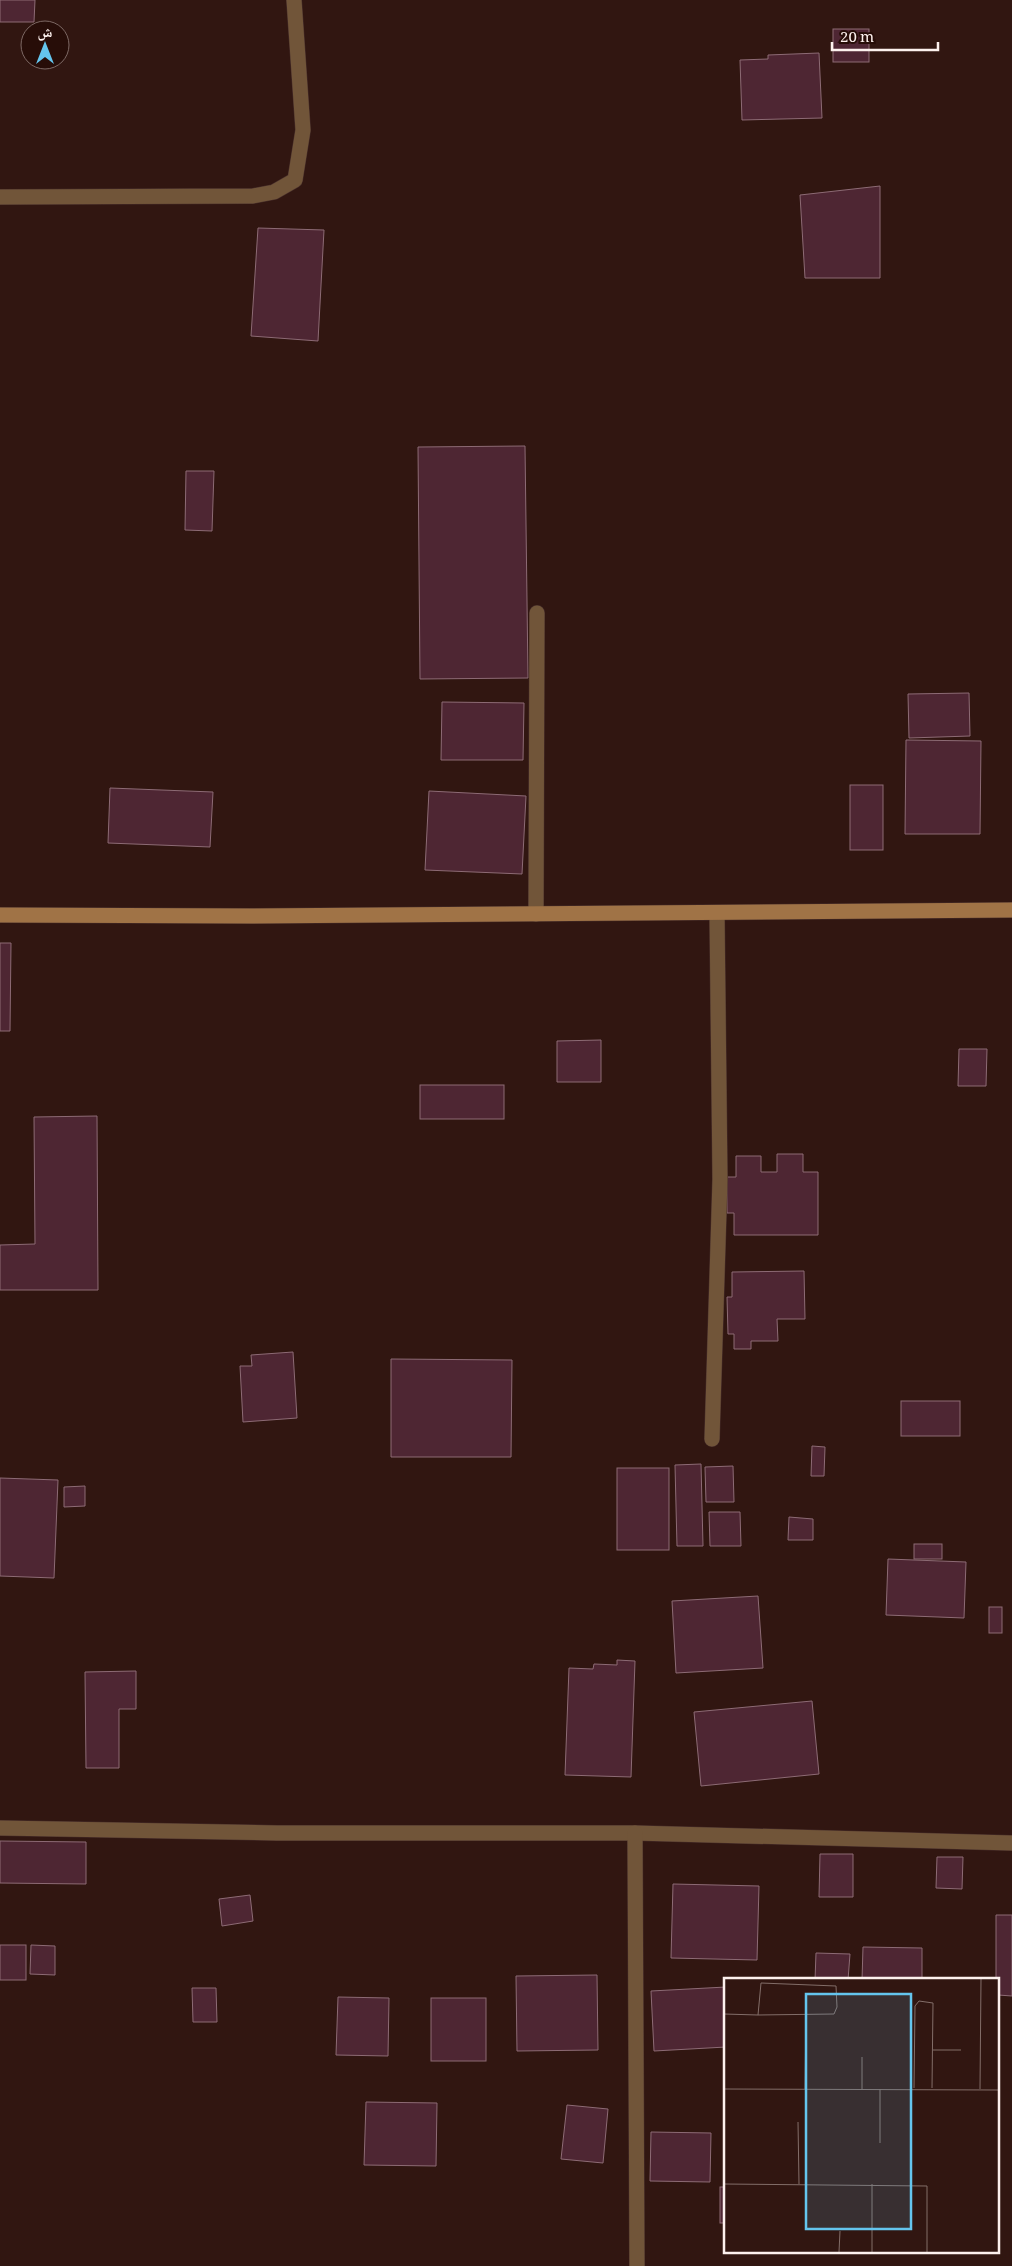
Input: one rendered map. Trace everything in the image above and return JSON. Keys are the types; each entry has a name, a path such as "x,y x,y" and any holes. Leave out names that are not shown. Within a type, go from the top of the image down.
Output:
{"main road":[{"path":"0,916 1012,910"}],"street":[{"path":"0,197 253,196 274,192 295,180 303,130 294,0"},
{"path":"536,914 537,613"},
{"path":"712,1439 720,1179 717,912"},
{"path":"0,1828 277,1833 635,1833 1012,1843"},
{"path":"635,1833 637,2266"}],"building":[{"path":"0,0 35,0 34,20 0,22"},
{"path":"833,29 869,29 869,62 833,62"},
{"path":"819,53 822,118 742,120 740,60 768,59 768,55"},
{"path":"880,186 880,278 805,278 800,195"},
{"path":"258,228 324,230 318,341 251,336"},
{"path":"525,446 528,678 420,679 418,447"},
{"path":"186,471 214,471 212,531 185,530"},
{"path":"969,693 970,736 909,738 908,694"},
{"path":"442,702 524,703 523,760 441,760"},
{"path":"906,740 981,741 980,834 905,834"},
{"path":"850,785 883,785 883,850 850,850"},
{"path":"110,788 213,792 210,847 108,843"},
{"path":"429,791 526,796 522,874 425,870"},
{"path":"0,943 11,943 10,1031 0,1031"},
{"path":"601,1040 601,1082 557,1082 557,1041"},
{"path":"959,1049 987,1049 986,1086 958,1086"},
{"path":"420,1085 504,1085 504,1119 420,1119"},
{"path":"97,1116 98,1290 0,1290 0,1245 35,1244 34,1117"},
{"path":"777,1154 803,1154 803,1172 818,1172 818,1235 734,1235 734,1213 727,1213 727,1177 736,1177 736,1156 761,1156 761,1172 777,1172"},
{"path":"804,1271 805,1319 777,1319 778,1341 751,1341 751,1349 734,1349 734,1334 728,1334 727,1297 732,1297 732,1272"},
{"path":"293,1352 297,1418 243,1422 240,1366 252,1366 251,1355"},
{"path":"391,1359 512,1360 511,1457 391,1457"},
{"path":"901,1401 960,1401 960,1436 901,1436"},
{"path":"812,1446 825,1447 824,1476 811,1476"},
{"path":"701,1464 703,1546 677,1546 675,1465"},
{"path":"733,1466 734,1502 706,1502 705,1467"},
{"path":"617,1468 669,1468 669,1550 617,1550"},
{"path":"0,1478 58,1480 54,1578 0,1576"},
{"path":"85,1486 85,1506 64,1507 64,1487"},
{"path":"709,1512 740,1512 741,1546 710,1546"},
{"path":"789,1517 813,1519 813,1540 788,1540"},
{"path":"914,1544 942,1544 942,1559 914,1559"},
{"path":"888,1559 966,1562 964,1618 886,1615"},
{"path":"758,1596 763,1668 676,1673 672,1601"},
{"path":"989,1607 1002,1607 1002,1633 989,1633"},
{"path":"617,1660 635,1661 631,1777 565,1775 569,1668 593,1669 594,1664 617,1665"},
{"path":"136,1671 136,1709 119,1709 119,1768 86,1768 85,1672"},
{"path":"812,1701 819,1774 701,1786 694,1712"},
{"path":"0,1841 86,1842 86,1884 0,1883"},
{"path":"820,1854 853,1854 853,1897 819,1897"},
{"path":"937,1857 963,1857 962,1889 936,1888"},
{"path":"673,1884 759,1886 757,1960 671,1958"},
{"path":"250,1895 253,1921 222,1926 219,1899"},
{"path":"996,1915 1012,1915 1012,1996 1000,1995 1000,1978 996,1978"},
{"path":"0,1945 26,1945 26,1980 0,1980"},
{"path":"31,1945 55,1946 55,1975 30,1974"},
{"path":"863,1947 922,1948 922,1978 862,1978"},
{"path":"816,1953 850,1954 848,1978 815,1978"},
{"path":"597,1975 598,2050 517,2051 516,1976"},
{"path":"724,1987 724,2047 654,2051 651,1991"},
{"path":"192,1988 216,1988 217,2022 193,2022"},
{"path":"338,1997 389,1998 388,2056 336,2055"},
{"path":"431,1998 486,1998 486,2061 431,2061"},
{"path":"366,2102 437,2103 436,2166 364,2165"},
{"path":"567,2105 608,2109 603,2163 561,2159"},
{"path":"651,2132 711,2133 710,2182 650,2181"},
{"path":"720,2187 724,2187 724,2223 720,2223"}]}
